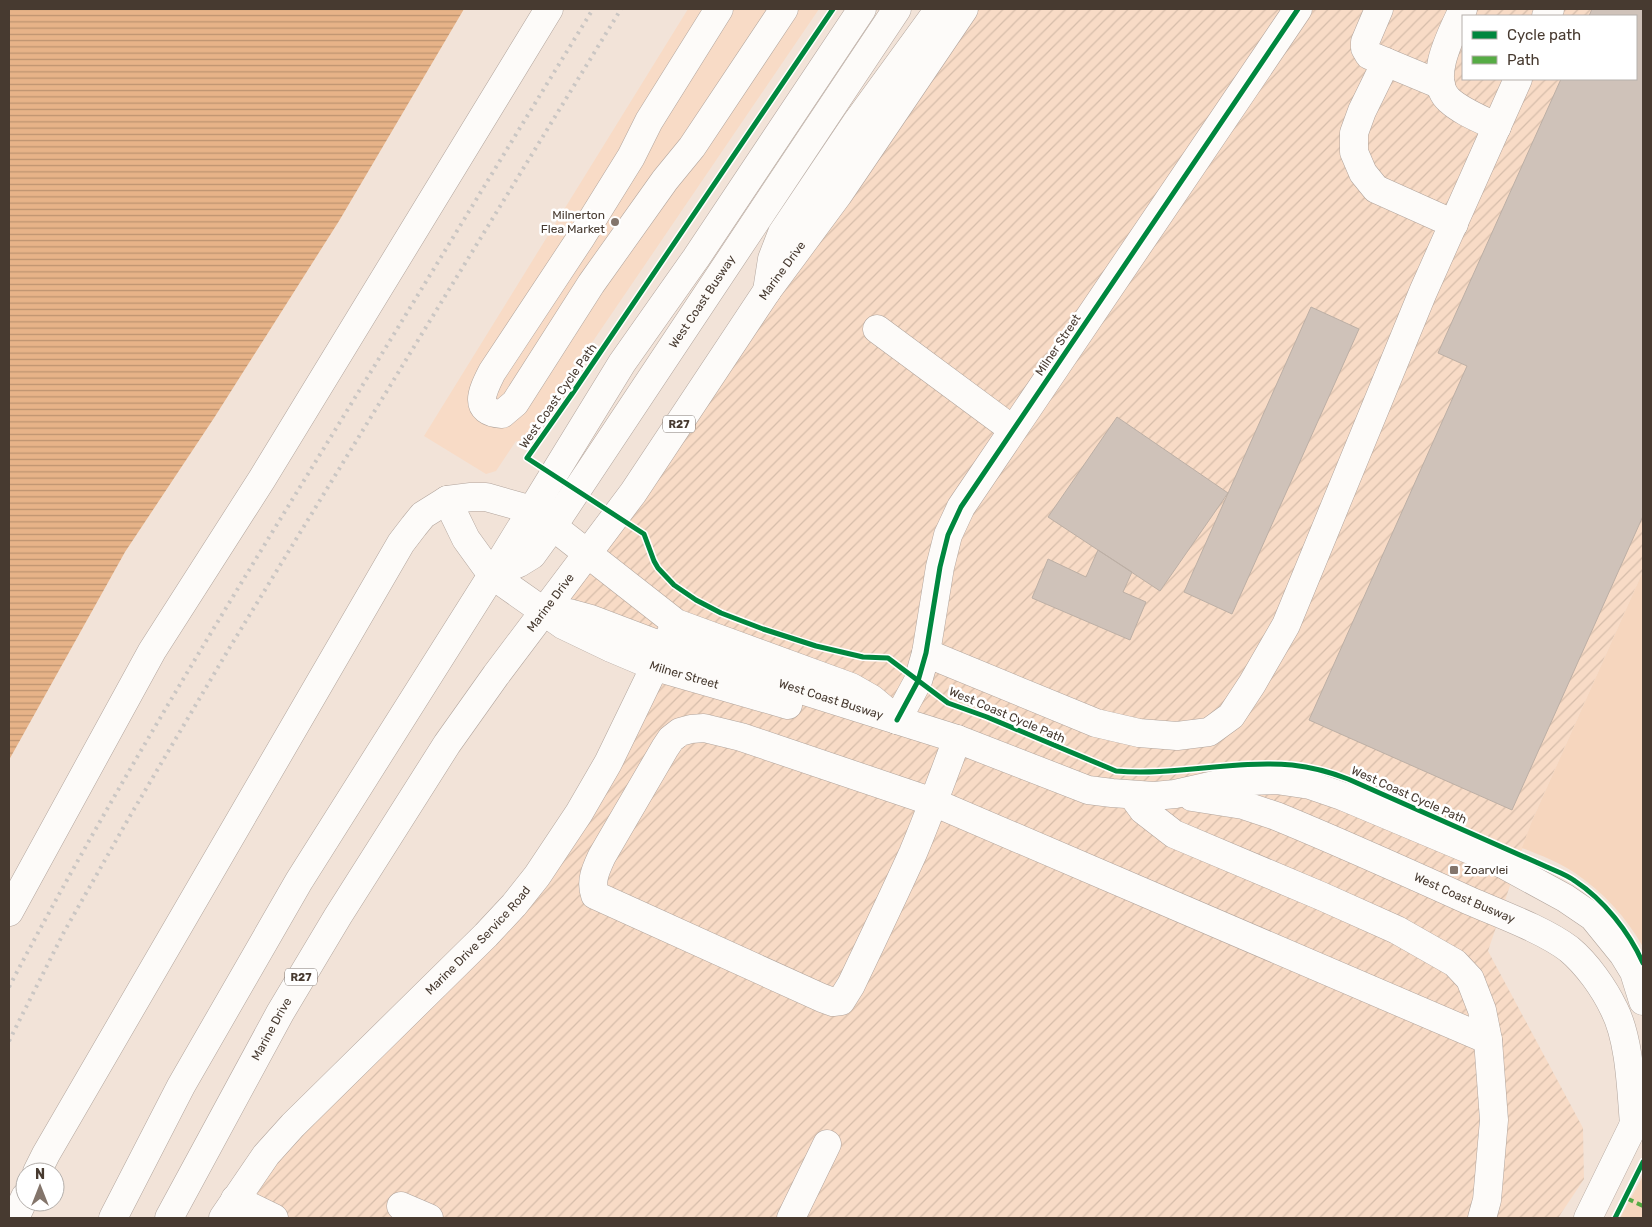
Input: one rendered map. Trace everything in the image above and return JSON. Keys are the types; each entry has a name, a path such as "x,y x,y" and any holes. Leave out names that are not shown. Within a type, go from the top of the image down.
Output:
{"main road":[{"path":"9,912 43,846 152,651 262,479 549,9"},
{"path":"719,9 580,239 492,372 483,390 481,399 485,407 493,414 502,414 515,403 591,284 692,147 784,9"},
{"path":"113,1218 181,1086 299,881 492,575 542,518 622,364 696,258 862,9"},
{"name":"West Coast Busway","path":"542,518 897,9"},
{"path":"767,291 772,259 782,233 856,123 939,9"},
{"name":"Marine Drive","path":"169,1218 280,1012 338,916 447,744 496,675 633,493 767,291 838,196 964,9"},
{"name":"Milner Street","path":"897,720 918,681 926,653 940,567 948,535 961,507 1298,9"},
{"path":"1379,9 1365,48 1369,55 1441,85"},
{"path":"1463,9 1445,49 1441,68 1441,85 1448,99 1453,103 1497,127"},
{"path":"1386,62 1362,111 1354,133 1354,152 1363,172 1376,189 1454,224"},
{"path":"926,653 1096,723 1139,733 1177,736 1210,732 1231,716 1286,625 1388,374 1518,80"},
{"path":"877,329 1012,429"},
{"path":"42,1162 401,543 414,526 424,515 447,500 471,497 486,497 542,518"},
{"name":"Milner Street","path":"447,500 466,539 492,575 563,624 584,636 666,645 850,687 872,699 897,720"},
{"name":"Milner Street","path":"542,518 588,553 666,645 843,721 897,720"},
{"name":"Marine Drive Service Road","path":"229,1208 266,1155 292,1125 452,969 514,905 579,812 608,763 666,645"},
{"name":"West Coast Busway","path":"897,720 957,739 1088,790 1154,796 1175,794 1219,784 1276,780 1310,785 1342,796 1499,862 1565,898 1593,917 1634,972 1643,1001"},
{"path":"957,739 933,802 912,854 851,985 841,1001 833,1002 822,998 595,895 593,887 594,873 602,856 665,748 671,739 680,732 691,728 704,728 741,737 933,802 1488,1040"},
{"name":"West Coast Busway","path":"1175,794 1243,805 1276,816 1546,936 1569,950 1591,972 1615,1010 1623,1035 1630,1079 1639,1117 1588,1218"},
{"path":"1132,795 1143,810 1174,834 1396,930 1455,963 1470,979 1482,1010 1488,1040 1494,1120 1487,1200 1482,1218"},
{"path":"791,1218 827,1144"},
{"path":"401,1206 429,1218"},
{"path":"229,1208 274,1218"}],"shaded area":[{"path":"9,9 464,9 339,221 214,418 125,552 9,760"},
{"name":"Milnerton Flea Market","path":"688,9 819,9 523,444 516,441 496,471 486,474 424,436"},
{"path":"964,9 1643,9 1643,571 1531,823 1488,951 1583,1128 1584,1179 1558,1218 220,1218 487,936 656,667 545,612"},
{"path":"1643,571 1643,947 1630,926 1614,906 1595,888 1562,865 1522,848 1531,823"},
{"path":"1643,1176 1643,1218 1620,1218"}],"building":[{"path":"1592,9 1643,9 1643,516 1512,810 1309,720 1467,366 1438,353 1561,80 1637,80 1637,15 1589,15"},
{"path":"1311,307 1359,329 1232,614 1184,592"},
{"path":"1117,417 1228,493 1160,591 1048,517"},
{"path":"1098,550 1132,572 1123,592 1146,602 1130,640 1032,598 1048,559 1086,577"}],"railway":[{"path":"9,987 84,850 202,648 593,9"},
{"path":"9,1041 64,932 230,647 621,9"}],"marked path":[{"path":"1626,1198 1643,1206"}],"cycle path":[{"name":"West Coast Cycle Path","path":"833,9 527,458 644,534 658,568 674,585 696,600 721,613 816,646 863,657 888,658 948,703 987,717 1116,771 1138,772 1270,764 1306,767 1348,779 1572,879 1606,907 1631,940 1643,963"},
{"path":"897,720 918,681 926,653 940,567 948,535 961,507 1298,9"},
{"path":"1615,1218 1643,1162"}],"place":[{"name":"Milnerton Flea Market","path":"615,222"},
{"name":"Zoarvlei","path":"1454,870"}]}
